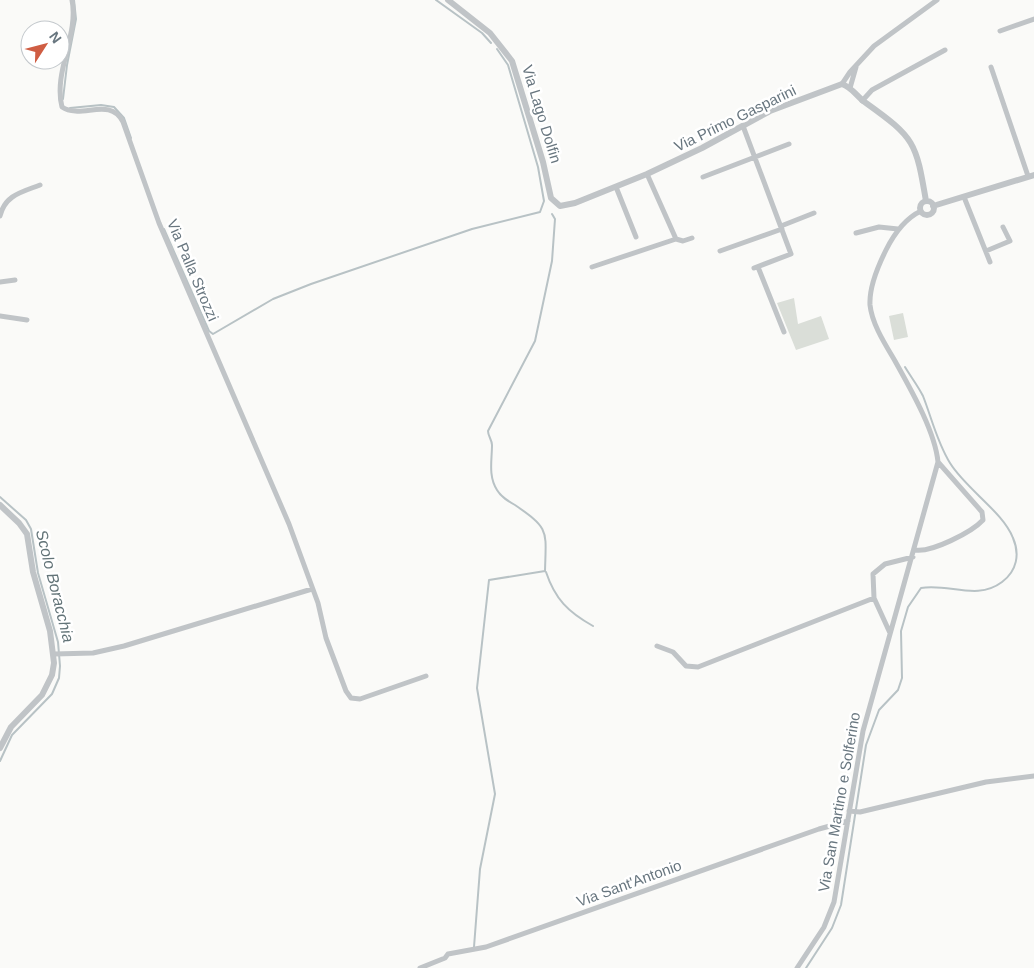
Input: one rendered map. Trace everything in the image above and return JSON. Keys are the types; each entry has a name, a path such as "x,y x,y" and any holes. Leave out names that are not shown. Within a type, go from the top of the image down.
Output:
{"street":[{"name":"Via Palla Strozzi","path":"72,0 73,18 64,65 62,107 68,111 110,109 117,113 124,122 159,223 289,524 318,603 332,654 351,698 360,698 426,676"},
{"name":"Via Lago Dolfin","path":"448,0 490,33 512,60 554,203"},
{"path":"933,206 926,201 922,172 909,139 894,122 862,101 850,88 842,84 874,46 937,0"},
{"path":"1000,31 1034,19"},
{"path":"862,101 872,90 945,50"},
{"path":"850,88 857,66"},
{"path":"933,206 1031,175 991,67"},
{"name":"Via Primo Gasparini","path":"554,203 566,206 616,187 702,148 788,104 842,84"},
{"path":"743,126 791,254 756,267 784,332"},
{"path":"703,177 789,144"},
{"path":"646,174 676,239"},
{"path":"0,216 5,202 9,198 17,193 40,185"},
{"path":"616,187 636,237"},
{"path":"964,196 990,262"},
{"path":"921,211 921,205 926,201"},
{"path":"921,211 928,214 932,212 933,206"},
{"path":"915,550 923,550 950,541 979,525 983,518 977,507 938,462 934,446 914,395 883,340 870,304 872,286 881,260 898,230 910,217 921,211"},
{"path":"720,251 814,213"},
{"path":"856,233 886,226 898,230"},
{"path":"986,251 1011,242 1003,227"},
{"path":"592,267 676,239 683,241 692,238"},
{"path":"0,282 15,280"},
{"path":"0,316 27,320"},
{"name":"Via San Martino e Solferino","path":"797,968 830,914 848,821 854,811 863,731 938,462"},
{"path":"0,505 19,523 27,534 33,572 56,654 48,685 42,695 10,727 0,748"},
{"path":"890,633 874,598 872,580 878,568 913,557"},
{"path":"56,654 92,653 142,641 312,589"},
{"path":"657,646 673,652 686,666 698,667 874,598"},
{"path":"854,811 986,782 1034,776"},
{"name":"Via Sant'Antonio","path":"420,968 445,958 448,954 486,947 782,842 848,821"}],"shaded area":[{"path":"794,298 798,324 821,316 829,339 796,350 777,303"},
{"path":"903,313 908,337 894,340 889,316"}],"waterway":[{"path":"63,99 67,65 76,19 74,0"},
{"path":"436,0 482,33 491,43"},
{"path":"164,229 209,331 213,334 273,299 311,284 472,229 540,212 544,201 538,167 508,65 497,49"},
{"path":"70,108 101,105 114,107 124,118 131,138"},
{"path":"474,947 480,869 495,794 477,688 489,580 545,571 544,532 535,520 503,497 494,485 491,468 492,443 488,431 535,341 552,261 555,219 552,214"},
{"path":"806,968 832,928 841,905 866,745 879,710 898,690 902,678 901,631 908,607 921,588 931,587 973,591 992,588 1011,573 1017,556 1015,544 1008,528 957,473 945,455 923,396 905,367"},
{"name":"Scolo Boracchia","path":"0,497 26,520 31,529 38,573 58,642 60,666 59,678 52,694 12,735 0,761"},
{"path":"546,572 554,590 564,604 576,615 593,626"}]}
